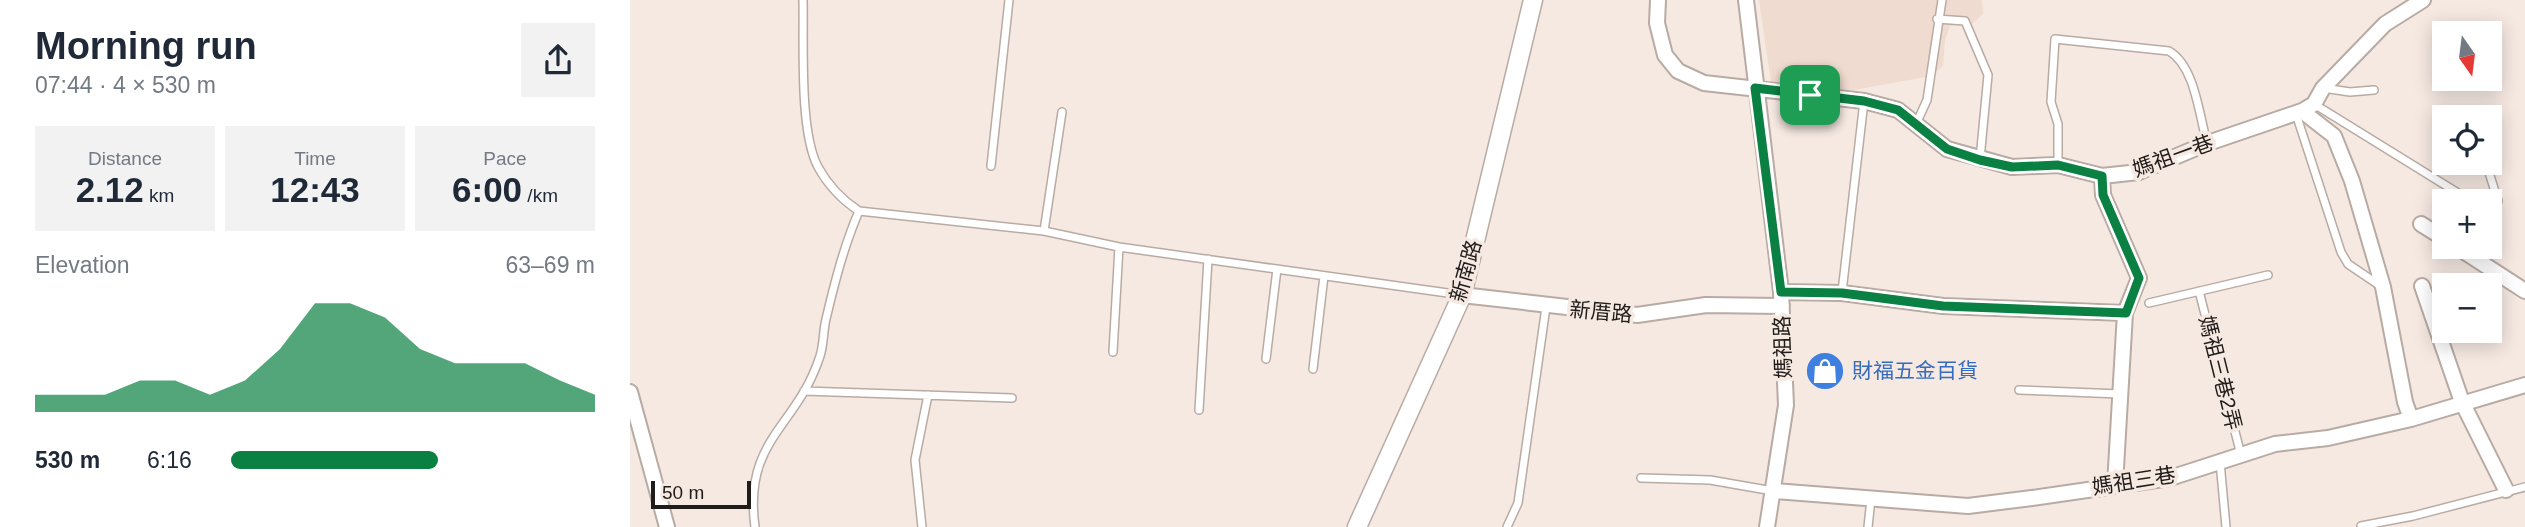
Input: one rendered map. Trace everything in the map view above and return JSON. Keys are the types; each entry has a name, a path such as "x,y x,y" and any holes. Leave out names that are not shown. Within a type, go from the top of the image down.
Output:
{"street":[{"name":"新南路","path":"1357,527 1462,295 1533,0"},
{"name":"媽祖一巷","path":"1658,0 1657,23 1664,55 1678,71 1704,83 1864,101 1898,110 1947,149 2012,167 2058,165 2102,176 2138,172 2208,143 2304,110"},
{"name":"媽祖路","path":"1746,0 1781,299 1786,405 1768,527"},
{"path":"2411,419 2405,402 2383,287 2360,206 2334,136 2304,110 2385,24 2423,0"},
{"path":"2102,176 2103,195 2139,278 2126,313 2115,485"},
{"path":"2421,223 2432,230"},
{"path":"2476,259 2525,291"},
{"path":"2423,286 2462,402 2506,490"},
{"name":"新厝路","path":"1462,295 1546,307 1637,315 1706,304 1842,293 1943,306 2126,313"},
{"name":"媽祖三巷","path":"1774,491 1968,506 2170,478 2275,444 2328,438 2411,419 2525,385"},
{"path":"630,392 667,527"}],"lane":[{"path":"803,0 807,124 817,166 841,199 859,211 1044,231 1119,247 1462,295"},
{"path":"991,166 1009,0"},
{"path":"1916,124 1927,100 1937,19 1942,0"},
{"path":"1937,19 1965,21 1988,75 1980,160"},
{"path":"2058,165 2058,124 2051,102 2055,39 2169,51 2177,55 2187,70 2208,143"},
{"path":"2323,88 2350,92 2374,90"},
{"path":"1842,293 1864,101"},
{"path":"2304,110 2449,189"},
{"path":"2304,110 2342,252 2348,264 2383,287"},
{"path":"1044,231 1062,112"},
{"path":"755,527 751,497 755,471 770,439 803,391 821,354 841,256 859,211"},
{"path":"1113,352 1119,247"},
{"path":"1199,411 1208,259"},
{"path":"1266,359 1277,269"},
{"name":"媽祖三巷2弄","path":"2149,303 2268,275"},
{"path":"1313,369 1324,276"},
{"name":"媽祖三巷2弄","path":"2199,291 2241,455"},
{"path":"1507,527 1518,503 1546,307"},
{"path":"2019,390 2120,394"},
{"path":"803,391 1013,398"},
{"path":"922,527 915,460 928,395"},
{"path":"2220,461 2226,527"},
{"path":"1641,478 1710,480 1774,491"},
{"path":"2361,526 2413,516 2525,487"},
{"path":"1868,527 1871,499"},
{"path":"2413,516 2416,527"}],"shaded area":[{"path":"1759,0 1982,0 1983,14 1973,23 1950,26 1945,40 1943,66 1931,76 1843,92 1773,96"}],"place":[{"name":"財福五金百貨","path":"1825,371"}],"route":[{"path":"1755,88 1810,95 1864,101 1898,110 1947,149 1980,160 2012,167 2058,165 2102,176 2103,195 2139,278 2126,313 1943,306 1842,293 1781,292 1755,88"}]}
